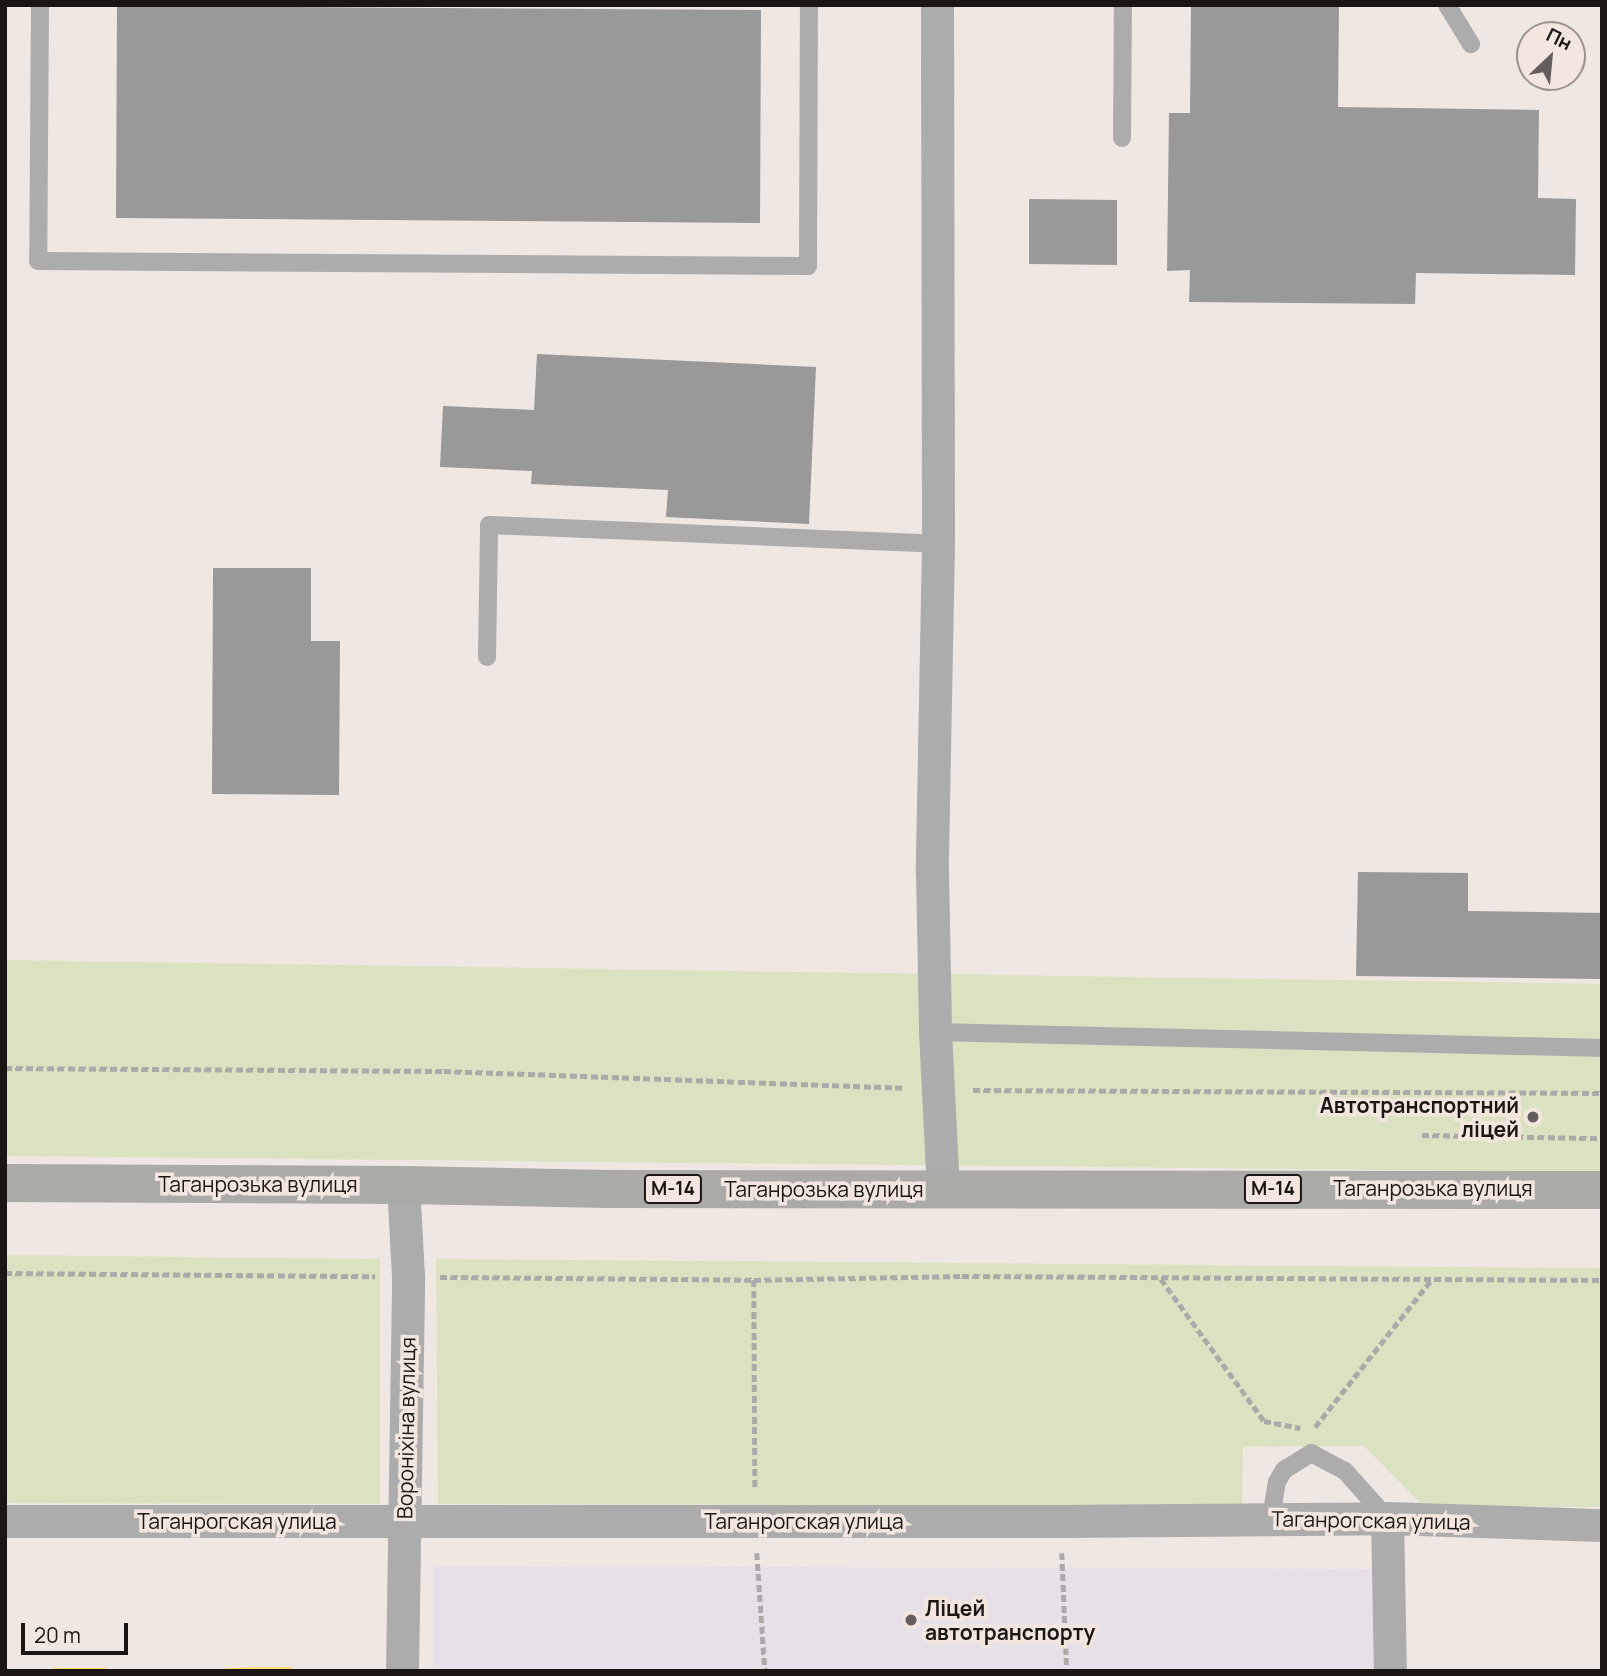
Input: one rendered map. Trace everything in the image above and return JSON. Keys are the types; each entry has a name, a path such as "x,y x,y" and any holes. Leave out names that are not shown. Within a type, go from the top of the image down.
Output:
{"highway":[{"name":"Таганрозька вулиця","path":"5,1183 608,1189 1602,1189"}],"street":[{"path":"937,5 938,544 932,871 935,1032 943,1189"},
{"name":"Вороніхіна вулиця","path":"402,1671 408,1276 403,1185"},
{"path":"1387,1518 1390,1671"},
{"name":"Таганрогская улица","path":"5,1521 1060,1521 1387,1518 1602,1525"}],"lane":[{"path":"40,5 38,261 794,266 808,266 809,5"},
{"path":"1122,138 1123,5"},
{"path":"1447,5 1471,44"},
{"path":"487,657 489,525 938,544"},
{"path":"935,1032 1602,1048"},
{"path":"1271,1519 1277,1482 1284,1470 1311,1453 1345,1471 1387,1518"}],"path":[{"path":"5,1068 444,1071 938,1089 1602,1093"},
{"path":"1422,1135 1602,1138"},
{"path":"5,1273 754,1280 962,1276 1602,1280"},
{"path":"1160,1279 1264,1421 1313,1430 1432,1280"},
{"path":"754,1280 755,1520 765,1671"},
{"path":"1060,1521 1067,1671"}],"shaded area":[{"name":"Ліцей автотранспорту","path":"433,1566 1389,1569 1388,1671 433,1671"}],"green space":[{"path":"5,960 1602,984 1602,1172 5,1156"},
{"path":"5,1255 380,1259 380,1504 5,1503"},
{"path":"436,1259 1602,1268 1602,1507 1423,1506 1364,1446 1243,1447 1242,1506 438,1504"}],"building: Житло":[{"path":"292,1667 292,1671 225,1671 225,1668"},
{"path":"53,1668 108,1668 108,1671 53,1671"}],"building: Промзона":[{"path":"1191,5 1339,5 1338,107 1539,110 1538,198 1576,199 1575,275 1416,273 1415,304 1189,302 1190,270 1167,271 1169,113 1190,113"},
{"path":"117,6 761,10 760,223 116,218"},
{"path":"1029,199 1117,200 1117,265 1029,264"},
{"path":"537,354 816,367 809,524 666,517 668,490 531,484 532,471 440,467 443,406 534,410"},
{"path":"213,568 311,568 311,641 340,641 339,795 212,794"},
{"path":"1358,872 1468,873 1468,911 1602,913 1602,979 1356,976"}],"place":[{"name":"Автотранспортний ліцей","path":"1533,1117"},
{"name":"Ліцей автотранспорту","path":"911,1620"}]}
